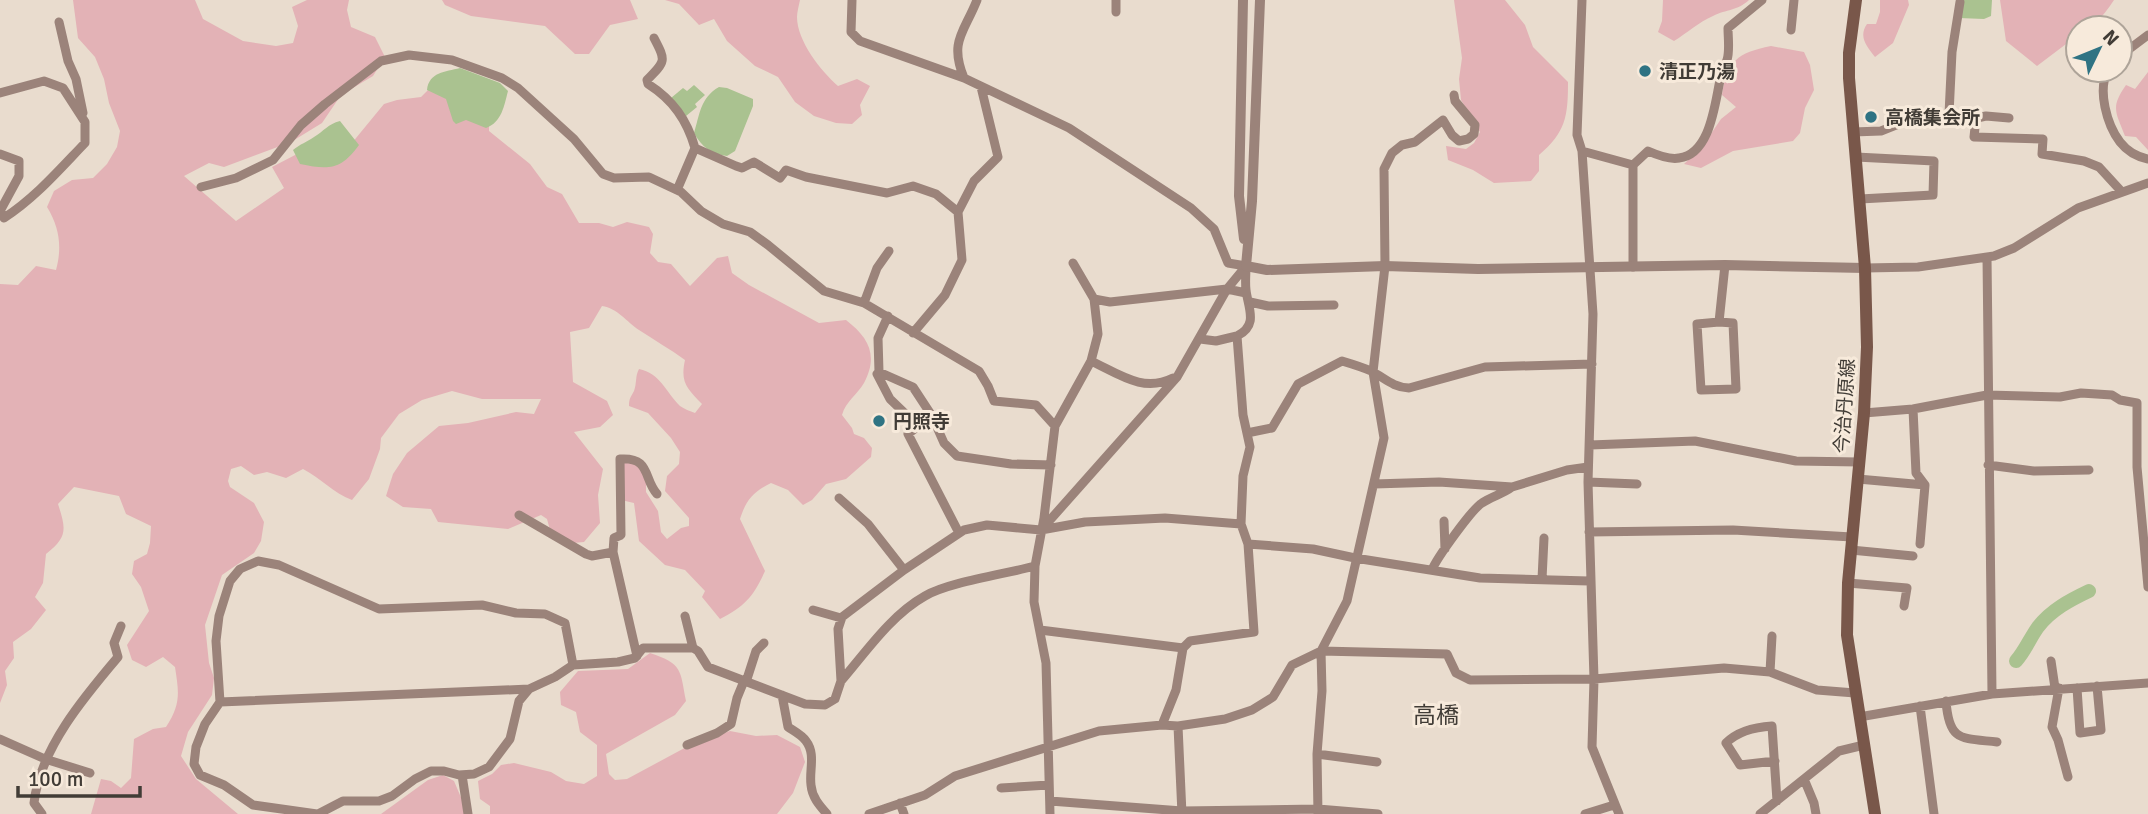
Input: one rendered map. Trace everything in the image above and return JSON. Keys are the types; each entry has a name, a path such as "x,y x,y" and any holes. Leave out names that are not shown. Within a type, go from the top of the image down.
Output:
{"main road":[{"name":"今治丹原線","path":"1856,0 1849,53 1865,268 1867,351 1848,583 1848,646 1875,814"}],"street":[{"path":"852,0 851,32 860,41 964,78 1069,128 1191,208 1214,229 1228,262 1246,267 1268,270 1385,266 1478,269 1725,265 1918,267 1987,257 2014,248 2078,208 2148,183"},
{"path":"964,78 957,61 957,47 977,0"},
{"path":"1116,0 1116,12"},
{"path":"1200,339 1216,341 1237,336 1246,332 1251,321 1239,196 1243,0"},
{"path":"1041,530 1178,376 1227,289 1246,267 1252,201 1260,0"},
{"path":"1582,0 1577,135 1582,151 1593,314 1588,467 1594,679 1591,747 1619,814"},
{"path":"1633,267 1633,165 1648,151 1681,159 1697,148 1708,132 1716,106 1721,75 1728,58 1728,28 1762,0"},
{"path":"1791,30 1794,0"},
{"path":"1853,132 1881,131 1911,120 1939,123 1949,114 1952,52 1960,2"},
{"path":"0,154 19,161 19,176 0,211 4,218 20,207 85,144 85,122 76,79 68,61 59,22"},
{"path":"654,38 664,57 663,64 647,80 648,85 663,93 675,105 690,130 695,148 677,190"},
{"path":"201,187 236,178 273,160 301,125 381,61 409,55 452,60 502,78 530,97 574,139 603,174 614,178 649,177 677,190 701,211 723,224 750,232 824,291 864,303 979,371 994,401 1035,405 1055,426"},
{"path":"0,93 44,81 63,88 85,122"},
{"path":"2104,84 2101,92 2119,142 2139,157 2148,159"},
{"path":"913,333 945,295 962,260 958,212 974,181 998,157 981,87"},
{"path":"1318,811 1321,651 1347,601 1384,438 1373,372 1385,266 1384,169 1392,153 1402,145 1415,142 1443,120 1459,141 1474,134 1475,125 1455,102 1454,95"},
{"path":"1949,114 1959,122 1986,116 2009,118"},
{"path":"1976,118 1973,137 2043,139 2042,154 2084,161 2099,167 2121,191"},
{"path":"695,148 742,168 754,162 761,164 780,178 786,170 806,177 887,193 913,186 936,194 958,212"},
{"path":"1582,151 1633,165"},
{"path":"1856,157 1934,161 1933,195 1860,199"},
{"path":"864,303 877,268 889,251"},
{"path":"1987,257 1992,694"},
{"path":"1050,814 1046,663 1034,602 1035,566 1055,426 1091,361 1098,334 1094,299 1073,263"},
{"path":"1719,322 1725,265"},
{"path":"1094,299 1110,302 1227,289 1268,306 1334,305"},
{"path":"888,316 877,338 877,374 890,398 918,426"},
{"path":"1719,322 1732,323 1736,389 1701,390 1697,324 1719,322"},
{"path":"1162,725 1177,690 1183,648 1191,641 1254,632 1248,544 1241,524 1243,476 1250,447 1243,415 1237,336"},
{"path":"1091,361 1147,385 1159,385 1178,376"},
{"path":"1247,433 1272,428 1298,384 1342,361 1373,372 1391,384 1409,388 1485,367 1592,364"},
{"path":"879,372 913,387 932,416 944,443 957,456 1011,464 1051,465"},
{"path":"1864,413 1913,409 1987,395 2060,397 2081,393 2112,395 2120,400 2137,403 2137,467 2148,587"},
{"path":"1913,409 1916,473 1925,485 1920,544"},
{"path":"932,416 908,434 909,439 932,476 959,533"},
{"path":"1590,445 1695,441 1796,461 1859,462"},
{"path":"637,656 613,552 614,538 621,535 620,459 631,458 641,464 649,472 653,490 657,494"},
{"path":"1988,465 2034,471 2088,470"},
{"path":"1432,569 1436,557 1483,502 1512,487 1567,470 1588,467"},
{"path":"1858,479 1925,485"},
{"path":"1374,484 1439,482 1512,487"},
{"path":"1588,482 1637,484"},
{"path":"839,498 868,524 904,570"},
{"path":"519,515 586,554 592,556 613,552"},
{"path":"220,702 529,688 555,677 573,664 618,662 637,656 643,648 693,648 708,667 805,704 825,705 835,699 841,681 838,629 841,618 904,570 959,533 987,525 1041,530 1085,522 1165,518 1241,524"},
{"path":"1444,522 1445,548"},
{"path":"1589,532 1734,530 1852,543 1913,556"},
{"path":"1542,579 1544,538"},
{"path":"1248,544 1313,549 1480,578 1590,582"},
{"path":"529,688 517,708 510,738 489,767 474,774 462,775 430,771 392,796 379,801 343,801 318,814 253,806 224,785 200,775 194,764 196,747 205,724 220,702 216,641 219,616 230,581 240,569 258,561 279,565 379,609 482,605 516,613 545,614 565,623 573,664"},
{"path":"841,681 895,620 926,595 1035,566"},
{"path":"1848,583 1907,588 1904,606"},
{"path":"813,610 841,618"},
{"path":"685,616 693,648"},
{"path":"42,814 34,803 46,759 85,695 118,657 114,643 121,626"},
{"path":"1040,630 1183,648"},
{"path":"1770,672 1772,636"},
{"path":"687,745 731,724 737,698 755,651 764,643"},
{"path":"869,814 925,795 955,776 1099,731 1178,726 1225,719 1252,710 1273,697 1292,666 1321,651 1447,654 1456,673 1470,680 1594,679 1724,668 1770,672 1817,690 1855,693"},
{"path":"2050,661 2057,688 2052,727 2068,777"},
{"path":"1859,717 1992,694 2148,683"},
{"path":"2077,688 2080,733 2101,730 2097,686"},
{"path":"782,695 788,727 806,740 810,750 810,784 814,800 827,814"},
{"path":"1946,701 1947,719 1955,734 1960,738 1997,742"},
{"path":"1920,706 1934,814"},
{"path":"1178,726 1182,812"},
{"path":"1775,761 1740,765 1726,743 1756,727 1772,726 1775,761 1777,801"},
{"path":"0,739 46,759 90,773"},
{"path":"1760,814 1839,751 1864,745"},
{"path":"1317,754 1377,762"},
{"path":"462,775 468,814"},
{"path":"1804,779 1816,814"},
{"path":"1001,788 1049,785"},
{"path":"1049,802 1182,812 1318,811 1378,814"},
{"path":"900,803 904,814"},
{"path":"1585,814 1614,804"}],"shaded area":[{"path":"73,0 195,0 203,19 243,41 276,46 293,43 298,26 292,7 307,0 349,0 347,10 351,27 375,37 385,57 373,76 341,95 322,123 291,142 224,167 209,163 184,176 236,221 284,188 272,167 297,154 347,149 384,104 421,97 434,84 489,123 489,131 530,164 547,187 562,194 579,223 599,223 613,227 627,222 649,227 653,234 650,253 658,262 671,264 690,286 717,258 728,256 732,273 749,285 819,323 846,320 854,326 869,347 871,364 864,383 842,415 854,434 864,438 872,448 871,457 846,479 826,484 812,500 803,505 788,490 771,483 751,497 740,519 765,571 747,600 720,619 702,597 705,591 685,570 665,565 639,541 634,503 621,500 621,461 640,466 646,477 646,492 658,511 661,532 667,539 681,528 689,526 689,518 665,491 667,476 679,464 680,452 648,413 629,406 639,369 658,379 683,408 695,413 702,404 684,380 685,360 607,307 602,306 589,328 570,332 573,382 607,401 613,415 600,427 574,432 603,469 598,495 600,523 584,542 573,543 550,530 547,519 541,515 508,529 438,522 431,509 403,507 386,496 393,474 407,453 439,426 468,423 516,412 534,414 541,399 482,399 452,391 422,400 399,414 381,438 380,449 369,479 352,500 303,469 286,478 267,472 254,475 241,466 231,469 228,481 230,487 254,503 264,522 261,541 254,553 222,575 205,625 209,663 214,678 212,695 188,732 181,756 196,779 238,814 91,814 101,779 111,781 121,788 131,778 134,739 153,729 166,727 174,712 178,691 175,667 163,657 146,667 132,660 127,645 149,611 141,587 132,574 134,561 147,554 151,526 126,514 119,496 74,487 58,504 64,526 62,537 46,554 43,583 35,597 46,610 31,629 13,642 14,658 5,671 7,685 0,703 0,284 18,285 36,266 56,270 59,238 47,207 54,191 72,180 93,178 107,164 117,147 120,131 95,57 78,38"},
{"path":"442,0 630,0 638,19 610,25 589,54 575,54 545,26 471,16 445,5"},
{"path":"665,0 800,0 797,15 801,36 824,72 838,86 857,79 870,86 860,105 862,115 852,124 836,123 814,116 795,102 778,77 755,66 727,41 714,19 699,25 679,4"},
{"path":"1454,0 1505,0 1525,25 1533,47 1568,82 1564,123 1555,139 1539,155 1539,171 1531,181 1494,183 1473,170 1448,160 1446,146 1466,149 1474,143 1480,132 1461,100 1459,79 1462,58"},
{"path":"1663,0 1749,0 1708,18 1674,41 1658,32 1662,21"},
{"path":"1880,0 1908,0 1909,5 1893,43 1875,57 1863,33 1867,24 1876,24"},
{"path":"1962,0 1992,0 1991,16 1984,19 1959,18"},
{"path":"2000,0 2114,0 2103,14 2064,14 2064,46 2037,66 2006,41"},
{"path":"1771,46 1804,52 1810,65 1814,90 1805,108 1800,133 1793,141 1733,151 1701,168 1684,164 1702,147 1721,119 1736,107 1722,95 1731,66 1750,52"},
{"path":"460,68 500,83 508,91 499,118 486,128 466,120 456,124 446,99 427,90 434,76"},
{"path":"2148,72 2148,150 2136,137 2125,136 2116,105 2126,85 2135,89"},
{"path":"694,85 705,95 695,104 697,107 686,116 671,98 683,88 687,91"},
{"path":"719,87 753,99 753,106 735,151 727,156 708,149 694,133 704,101"},
{"path":"340,121 359,145 352,153 334,166 300,164 293,150"},
{"path":"650,653 669,661 678,670 686,701 675,715 606,754 609,774 615,780 627,779 692,744 730,731 756,736 777,735 800,747 805,762 793,793 777,814 490,814 490,806 480,799 478,781 492,774 501,765 514,763 551,772 566,781 584,784 597,776 597,745 580,732 576,712 561,705 560,692 578,671 628,669"},
{"path":"443,775 454,781 468,814 381,814 428,780"}],"waterway":[{"path":"2016,661 2049,615 2089,591"}],"place":[{"name":"清正乃湯","path":"1645,71"},
{"name":"高橋集会所","path":"1871,117"},
{"name":"円照寺","path":"879,421"}],"district":[{"name":"高橋","path":"1436,715"}]}
